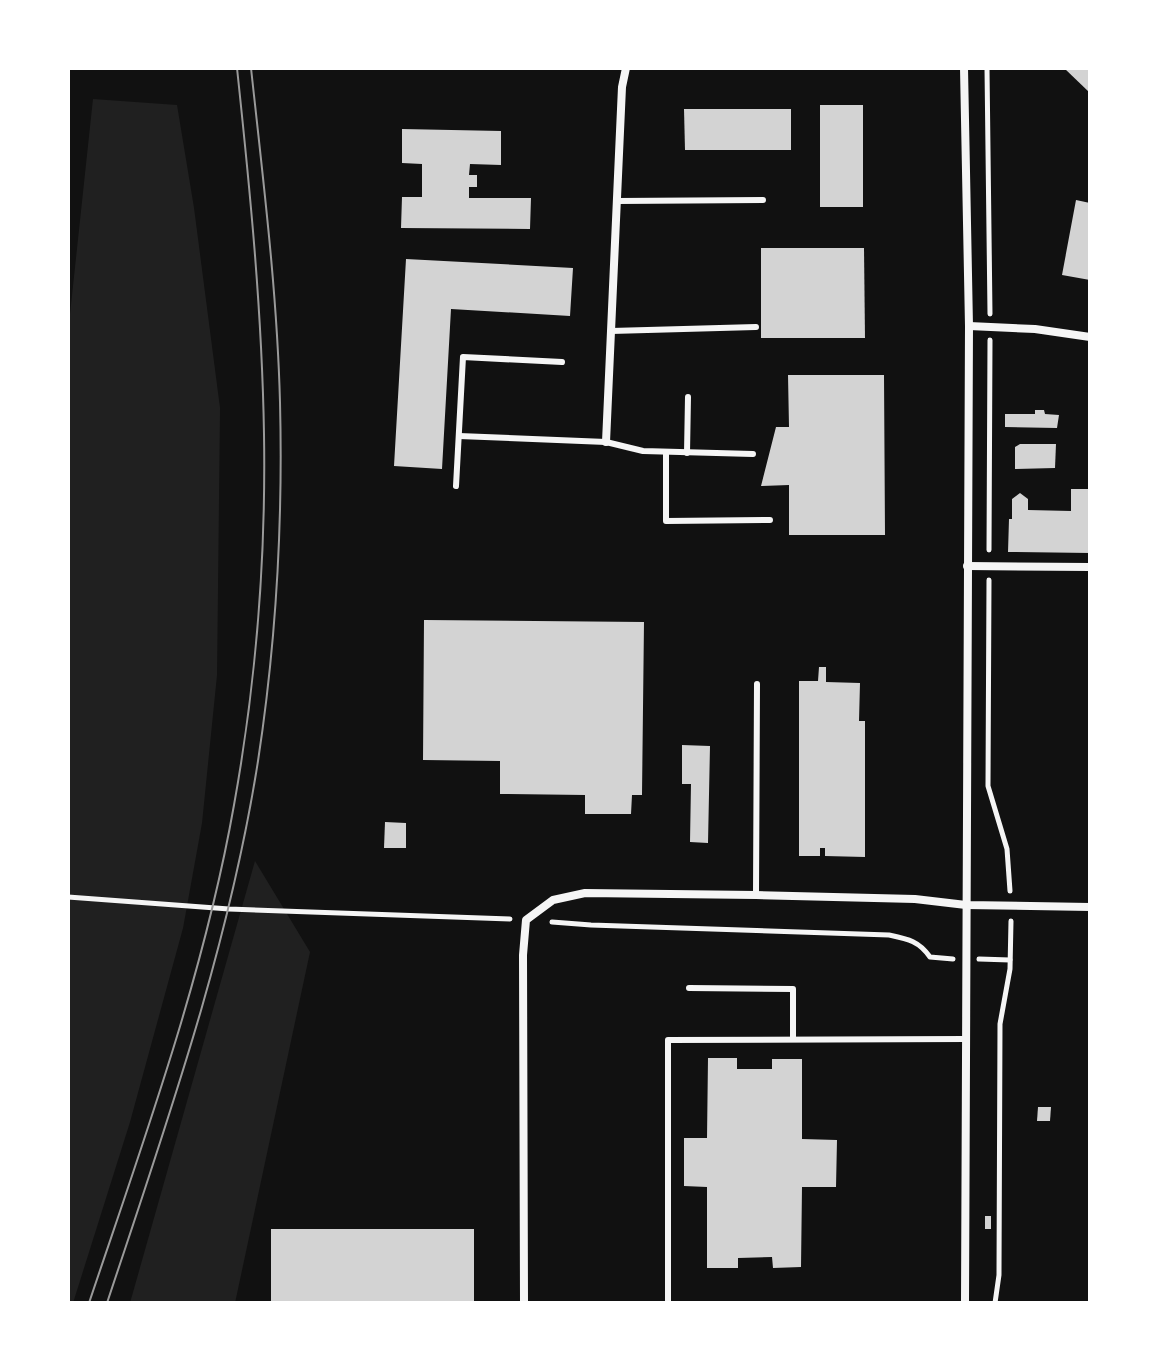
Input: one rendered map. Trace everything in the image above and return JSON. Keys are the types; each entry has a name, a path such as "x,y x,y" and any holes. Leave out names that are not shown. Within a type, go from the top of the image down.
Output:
{"street":[{"path":"606,442 622,87 626,68"},
{"path":"964,68 969,326 965,1303"},
{"path":"969,326 1035,329 1090,337"},
{"path":"967,566 1090,567"},
{"path":"524,1303 523,955 526,920 553,900 585,893 756,895 923,900 966,905 1090,907"}],"lane":[{"path":"617,201 763,200"},
{"path":"611,331 756,327"},
{"path":"456,486 463,357 562,362"},
{"path":"687,453 688,397"},
{"path":"459,436 606,442 643,451 753,454"},
{"path":"666,452 666,521 770,520"},
{"path":"756,895 757,684"},
{"path":"689,988 793,989 793,1039"},
{"path":"668,1303 668,1040 966,1039"}],"path":[{"path":"987,68 990,327 988,786 1007,849 1011,906 1010,969 1000,1024 999,1275 995,1303"}],"shaded area":[{"path":"93,99 177,105 220,408 217,675 202,823 183,928 130,1122 73,1303 68,1303 68,333"},
{"path":"255,861 310,952 235,1303 130,1303"}],"building":[{"path":"1064,68 1090,68 1090,93"},
{"path":"820,105 863,105 863,207 820,207"},
{"path":"684,109 791,109 791,150 685,150"},
{"path":"402,129 501,131 501,165 470,164 469,175 477,175 477,187 469,187 469,198 531,198 530,229 401,228 402,197 422,197 422,164 402,163"},
{"path":"1076,200 1090,203 1090,280 1062,275"},
{"path":"761,248 864,248 865,338 761,338"},
{"path":"406,259 573,268 570,316 451,309 442,469 394,466"},
{"path":"788,375 884,375 885,535 789,535 789,485 761,486 776,427 789,427"},
{"path":"1035,410 1059,415 1057,428 1005,427 1005,414 1035,414"},
{"path":"1020,444 1056,444 1055,468 1015,469 1015,447"},
{"path":"1071,489 1090,489 1090,553 1008,552 1012,499 1020,493 1028,499 1028,510 1071,511"},
{"path":"424,620 644,622 642,795 632,795 631,814 585,814 585,795 500,794 500,761 423,760"},
{"path":"819,667 826,667 826,682 860,683 859,721 865,721 865,857 825,856 825,848 820,848 820,856 799,856 799,681 818,681"},
{"path":"682,745 710,746 708,843 690,842 691,784 682,784"},
{"path":"385,822 406,823 406,848 384,848"},
{"path":"708,1058 737,1058 737,1069 772,1069 772,1059 802,1059 802,1139 837,1140 836,1187 802,1187 801,1267 773,1268 772,1257 738,1258 738,1268 707,1268 707,1187 684,1186 684,1138 707,1138"},
{"path":"1038,1107 1051,1107 1050,1121 1037,1121"},
{"path":"985,1216 991,1216 991,1229 985,1229"},
{"path":"271,1229 474,1229 474,1303 271,1303"}],"tram line":[{"path":"89,1303 171,1056 206,931 234,805 254,667 263,527 263,388 251,205 237,68"},
{"path":"107,1303 173,1102 213,967 246,830 269,672 279,537 280,402 273,276 251,68"}]}
